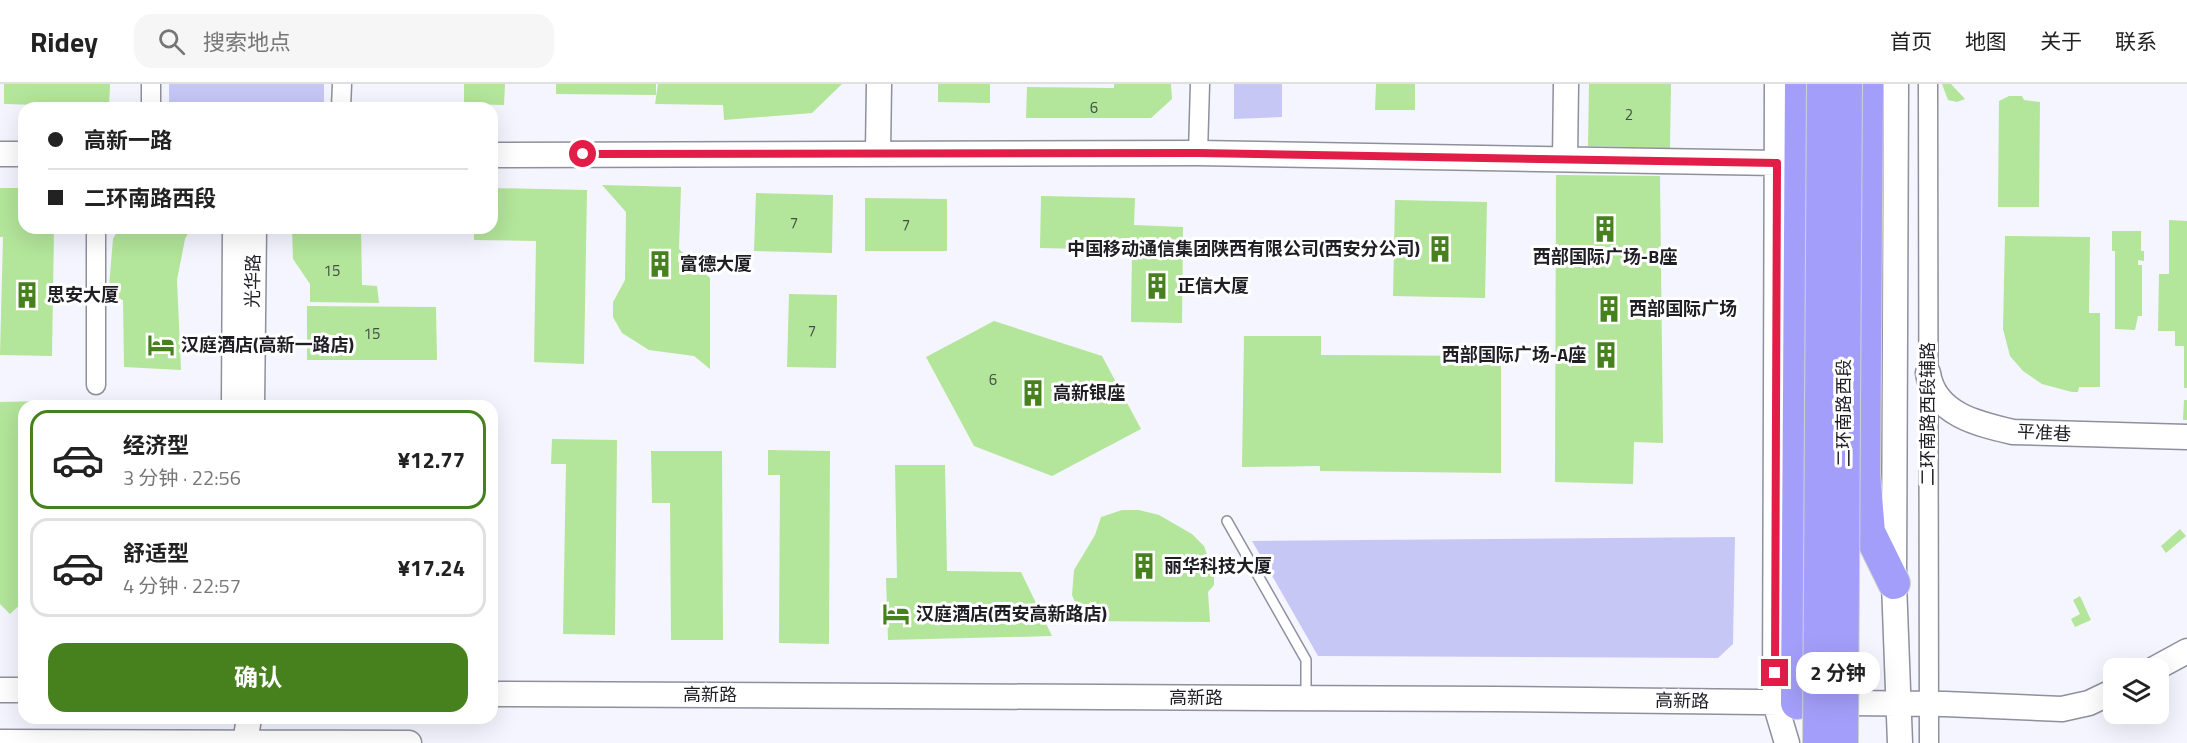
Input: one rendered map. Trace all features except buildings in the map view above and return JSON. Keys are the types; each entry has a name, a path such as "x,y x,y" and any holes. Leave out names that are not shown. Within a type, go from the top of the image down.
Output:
{"highway":[{"path":"1786,703 1801,84"},
{"name":"二环南路西段","path":"1819,743 1823,84"},
{"name":"二环南路西段","path":"1842,743 1846,84"},
{"path":"1867,84 1864,474 1869,532 1894,584"}],"main road":[{"path":"878,152 879,84"},
{"path":"1565,159 1566,84"},
{"path":"1777,84 1787,743"},
{"path":"1896,84 1894,584 1900,743"},
{"path":"498,155 878,152 1198,153 1777,163"},
{"path":"0,154 18,154"},
{"name":"光华路","path":"234,400 235,234"},
{"name":"光华路","path":"252,400 254,234"},
{"name":"平准巷","path":"1928,373 1930,387 1937,399 1948,409 1997,428 2031,435 2187,437"},
{"path":"2169,661 2187,651"},
{"path":"0,690 18,690"},
{"name":"高新路","path":"498,694 1306,698 1927,705 2062,709 2089,703 2103,696"},
{"path":"0,742 246,734 409,743"}],"street":[{"path":"151,84 151,102"},
{"path":"341,102 342,84"},
{"path":"1198,153 1200,84"},
{"name":"二环南路西段辅路","path":"1928,84 1927,705 1929,743"},
{"path":"96,234 96,384"}],"lane":[{"path":"1227,521 1306,660 1306,698"}],"shaded area":[{"path":"169,84 324,84 324,102 169,102"},
{"path":"1234,84 1282,84 1282,117 1234,119"},
{"path":"1735,537 1733,644 1718,658 1318,656 1252,541"}],"place":[{"name":"西部国际广场-B座","path":"1605,229"},
{"name":"中国移动通信集团陕西有限公司(西安分公司)","path":"1440,249"},
{"name":"富德大厦","path":"660,264"},
{"name":"正信大厦","path":"1157,286"},
{"name":"思安大厦","path":"27,295"},
{"name":"西部国际广场","path":"1609,309"},
{"name":"汉庭酒店(高新一路店)","path":"161,345"},
{"name":"西部国际广场-A座","path":"1606,355"},
{"name":"高新银座","path":"1033,393"},
{"name":"丽华科技大厦","path":"1144,566"},
{"name":"汉庭酒店(西安高新路店)","path":"896,614"}],"route":[{"path":"583,154 1198,153 1777,163 1775,673"}]}
